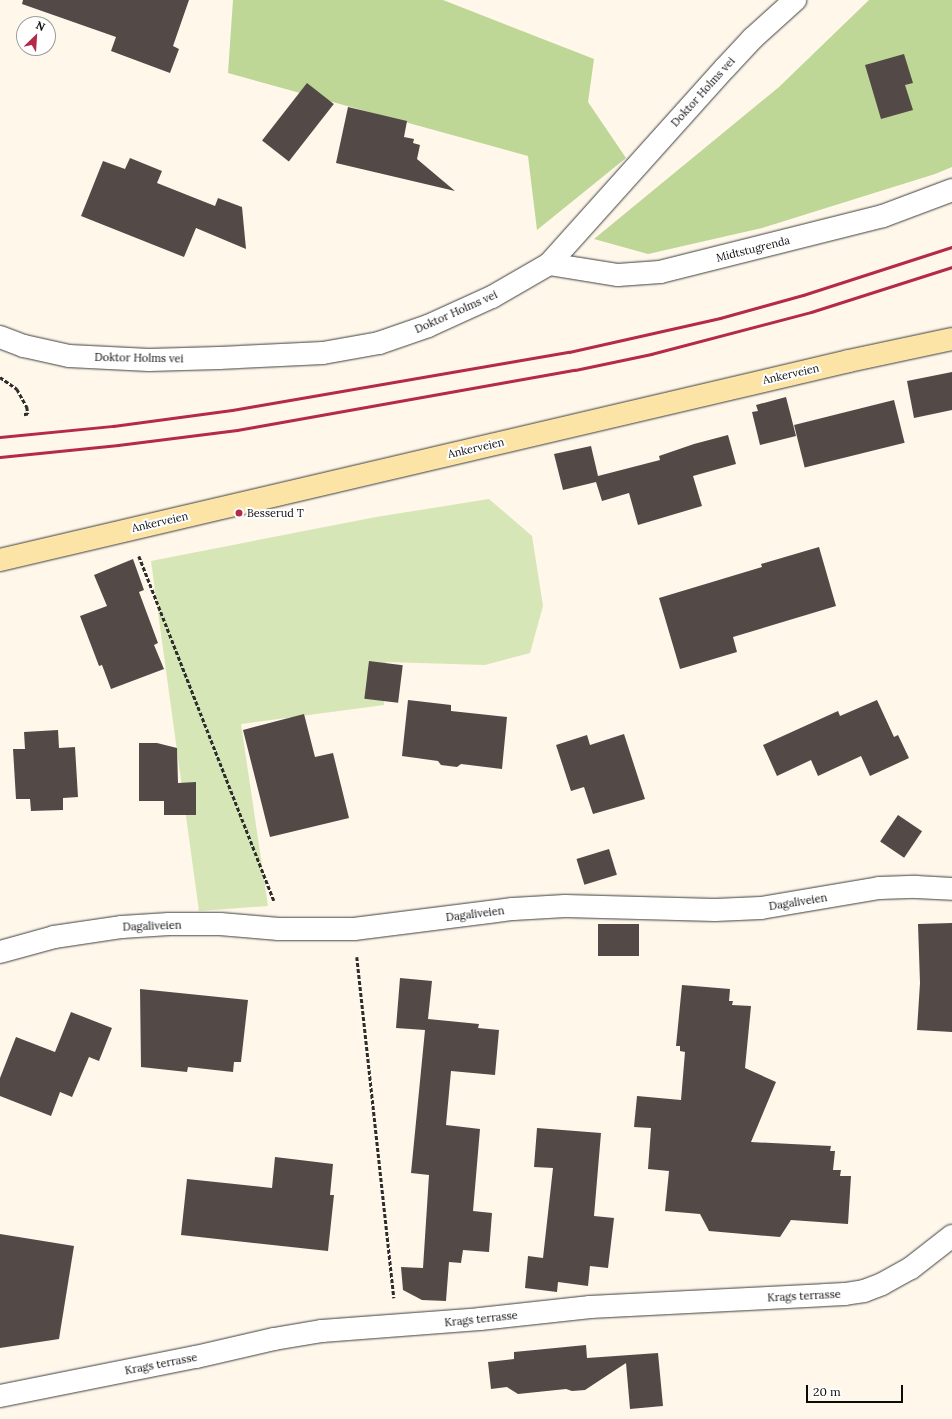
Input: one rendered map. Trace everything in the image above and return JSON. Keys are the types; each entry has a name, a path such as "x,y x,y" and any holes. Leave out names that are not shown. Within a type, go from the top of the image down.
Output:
{"main road":[{"name":"Ankerveien","path":"0,560 849,361 952,339"}],"street":[{"name":"Doktor Holms vei","path":"0,337 24,346 69,356 157,359 323,353 379,343 428,326 492,297 549,264 753,38 795,0"},
{"name":"Midtstugrenda","path":"549,264 618,275 660,272 883,216 952,190"},
{"name":"Dagaliveien","path":"0,952 54,936 122,927 213,924 279,929 354,929 513,909 564,906 715,910 761,908 879,888 916,887 952,889"},
{"name":"Krags terrasse","path":"0,1396 196,1357 274,1338 322,1331 398,1326 590,1307 858,1292 882,1284 911,1268 952,1236"}],"path":[{"path":"0,376 17,390 27,407 28,414 22,415"},
{"path":"139,555 273,898"},
{"path":"354,929 398,1326"}],"green space":[{"path":"233,0 443,0 594,59 588,102 626,158 537,230 528,156 228,73"},
{"path":"869,0 952,0 952,167 935,174 762,228 648,254 594,239 779,87"},
{"path":"489,499 532,536 543,606 530,653 485,665 386,662 384,705 241,724 268,906 199,911 151,561 376,517"}],"building":[{"path":"23,0 189,0 173,46 179,49 170,73 111,51 116,37 22,4"},
{"path":"904,54 913,83 905,85 913,110 881,119 865,65"},
{"path":"307,83 334,104 289,161 262,141"},
{"path":"348,107 407,121 404,137 414,139 413,143 420,145 417,159 455,191 336,163"},
{"path":"130,158 162,171 157,183 215,206 218,198 242,207 246,249 196,228 184,257 81,216 103,161 125,169"},
{"path":"952,372 952,410 914,418 907,381"},
{"path":"786,397 796,436 760,445 752,412 758,411 756,405"},
{"path":"894,400 905,443 805,468 794,425"},
{"path":"728,435 736,464 693,476 702,506 638,525 629,493 602,501 596,482 563,490 554,454 591,446 598,476 660,460 659,456 694,444"},
{"path":"819,547 836,606 733,637 737,652 680,669 659,598 762,567 761,564"},
{"path":"133,559 144,590 139,592 158,643 154,645 164,669 111,689 102,665 99,666 80,616 107,606 94,575"},
{"path":"369,661 403,665 398,703 364,699"},
{"path":"408,700 451,705 451,711 507,717 502,769 461,764 457,767 441,765 438,761 402,756"},
{"path":"877,700 894,737 898,735 909,758 870,776 861,756 818,776 811,760 777,776 763,745 838,711 840,716"},
{"path":"304,714 315,757 333,753 349,818 270,837 243,730"},
{"path":"58,730 59,748 75,747 78,797 63,798 63,810 31,811 30,799 16,799 13,749 25,749 24,732"},
{"path":"624,734 645,799 593,814 584,787 571,791 556,745 587,735 590,745"},
{"path":"139,743 157,743 177,748 178,783 196,782 196,815 164,815 164,801 139,801"},
{"path":"898,815 922,831 904,858 880,842"},
{"path":"609,849 617,875 584,885 576,859"},
{"path":"952,923 952,1032 917,1030 920,983 918,924"},
{"path":"598,924 639,924 639,956 598,956"},
{"path":"400,978 432,981 428,1019 479,1024 478,1028 499,1030 495,1075 451,1071 446,1125 480,1129 473,1211 492,1213 489,1252 463,1250 461,1263 449,1262 446,1301 422,1300 403,1290 401,1267 423,1268 429,1175 411,1173 425,1030 396,1028"},
{"path":"682,985 730,989 729,1001 733,1001 732,1005 751,1006 745,1068 776,1082 751,1142 831,1146 830,1151 835,1151 833,1170 841,1170 840,1176 851,1176 848,1224 791,1220 780,1237 709,1231 700,1214 665,1211 669,1171 648,1169 651,1128 634,1127 637,1096 681,1100 685,1052 680,1051 680,1046 676,1046"},
{"path":"140,989 248,1000 241,1062 234,1062 233,1072 188,1067 187,1072 141,1067"},
{"path":"71,1012 112,1028 99,1061 89,1057 72,1097 60,1092 51,1116 0,1096 0,1078 16,1037 55,1052"},
{"path":"537,1128 601,1133 594,1216 614,1218 608,1268 590,1266 588,1286 558,1282 557,1292 525,1288 528,1256 543,1258 553,1168 534,1167"},
{"path":"275,1157 333,1164 330,1195 334,1195 328,1251 181,1235 187,1179 272,1188"},
{"path":"0,1234 74,1246 59,1339 0,1348"},
{"path":"586,1345 587,1358 658,1353 663,1406 630,1409 626,1363 585,1390 572,1391 566,1389 518,1394 507,1387 491,1389 488,1362 514,1359 514,1352"}],"railway":[{"path":"0,437 113,426 232,410 569,352 720,318 803,295 952,247"},
{"path":"0,457 118,445 237,430 575,370 651,354 811,312 952,267"}],"place":[{"name":"Besserud T","path":"239,513"}]}
